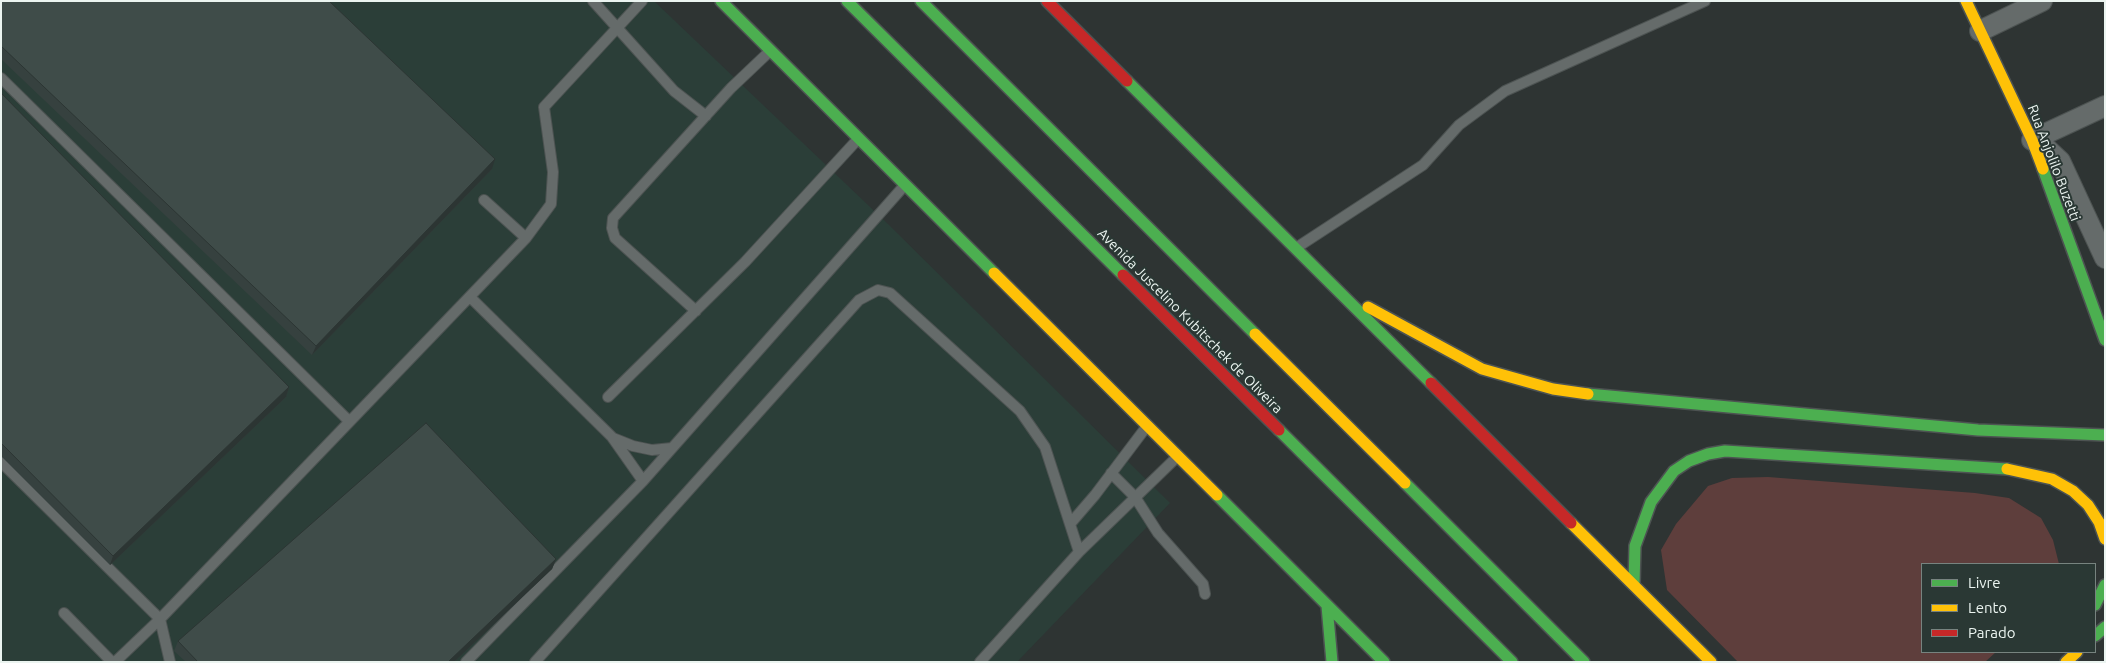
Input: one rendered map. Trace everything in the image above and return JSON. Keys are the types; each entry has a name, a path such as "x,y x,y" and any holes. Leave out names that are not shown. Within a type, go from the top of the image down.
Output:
{"main road":[{"path":"720,1 1384,662"},
{"name":"Avenida Juscelino Kubitschek de Oliveira","path":"848,1 1512,662"},
{"path":"921,1 1584,662"},
{"path":"1047,1 1711,662"},
{"name":"Rua Anjolilo Buzetti","path":"1966,1 2032,140 2105,340"},
{"path":"1334,288 1451,354 1482,369 1553,389 1585,394 1978,430 2105,435"},
{"path":"1634,586 1633,565 1638,538 1651,502 1674,471 1689,461 1708,454 1746,450 2004,468 2029,472 2052,479 2072,491 2088,505 2099,522 2105,539"},
{"path":"1622,544 1638,538"},
{"path":"1594,545 1608,547"},
{"path":"2096,603 2105,585"},
{"path":"1327,606 1332,662"},
{"path":"2066,662 2076,653"}],"street":[{"path":"1980,31 2042,1"},
{"path":"2032,140 2105,106"},
{"path":"2032,140 2046,147 2060,161 2105,258"}],"lane":[{"path":"593,1 674,91 706,116"},
{"path":"64,613 113,662 160,619 349,421 471,298 526,238 551,204 553,172 544,107 642,1"},
{"path":"1295,248 1423,165 1459,125 1505,91 1705,1"},
{"path":"696,311 616,238 612,228 613,218 706,116 770,51"},
{"path":"1,78 349,421"},
{"path":"608,397 745,262 859,139"},
{"path":"466,662 643,481 905,185"},
{"path":"484,200 526,238"},
{"path":"535,662 859,300 878,290 890,293 1020,411 1046,447 1079,552"},
{"path":"471,298 612,437 643,481"},
{"path":"1070,524 1095,495 1110,473 1148,426"},
{"path":"612,437 633,446 652,450 672,448"},
{"path":"980,662 1079,552 1178,456"},
{"path":"1,462 160,619 170,662"},
{"path":"1110,473 1135,497 1158,533 1203,584 1205,594"}],"shaded area":[{"path":"1,1 654,1 889,225 1170,503 1017,662 1,662"},
{"path":"1768,477 1975,493 2009,498 2041,518 2053,540 2059,563 1921,563 1921,653 1995,653 1985,662 1738,662 1667,590 1661,550 1676,524 1708,486 1732,478"}],"building":[{"path":"1,1 329,1 495,159 316,346 1,46"},
{"path":"1,93 289,387 113,556 1,443"},
{"path":"426,423 556,559 448,662 198,662 178,641"}],"traffic: fast":[{"path":"721,1 994,273"},
{"path":"847,1 1123,275"},
{"path":"921,1 1255,334"},
{"path":"1127,81 1431,383"},
{"path":"2043,169 2105,340"},
{"path":"1588,394 1978,430 2105,435"},
{"path":"1279,430 1512,662"},
{"path":"1634,585 1635,546 1651,502 1674,471 1689,461 1708,454 1725,451 2007,469"},
{"path":"1405,483 1584,662"},
{"path":"1217,495 1384,662"},
{"path":"2096,603 2105,585"},
{"path":"1327,606 1332,662"},
{"path":"2096,635 2105,627"}],"traffic: slow":[{"path":"1966,1 2032,140 2043,169"},
{"path":"994,273 1217,495"},
{"path":"1368,307 1482,369 1553,389 1588,394"},
{"path":"1255,334 1405,483"},
{"path":"2007,469 2052,479 2073,491 2088,505 2099,522 2105,539"},
{"path":"1571,523 1711,662"},
{"path":"2066,662 2076,653"}],"traffic: jam":[{"path":"1047,1 1127,81"},
{"path":"1123,275 1279,430"},
{"path":"1431,383 1571,523"}]}
